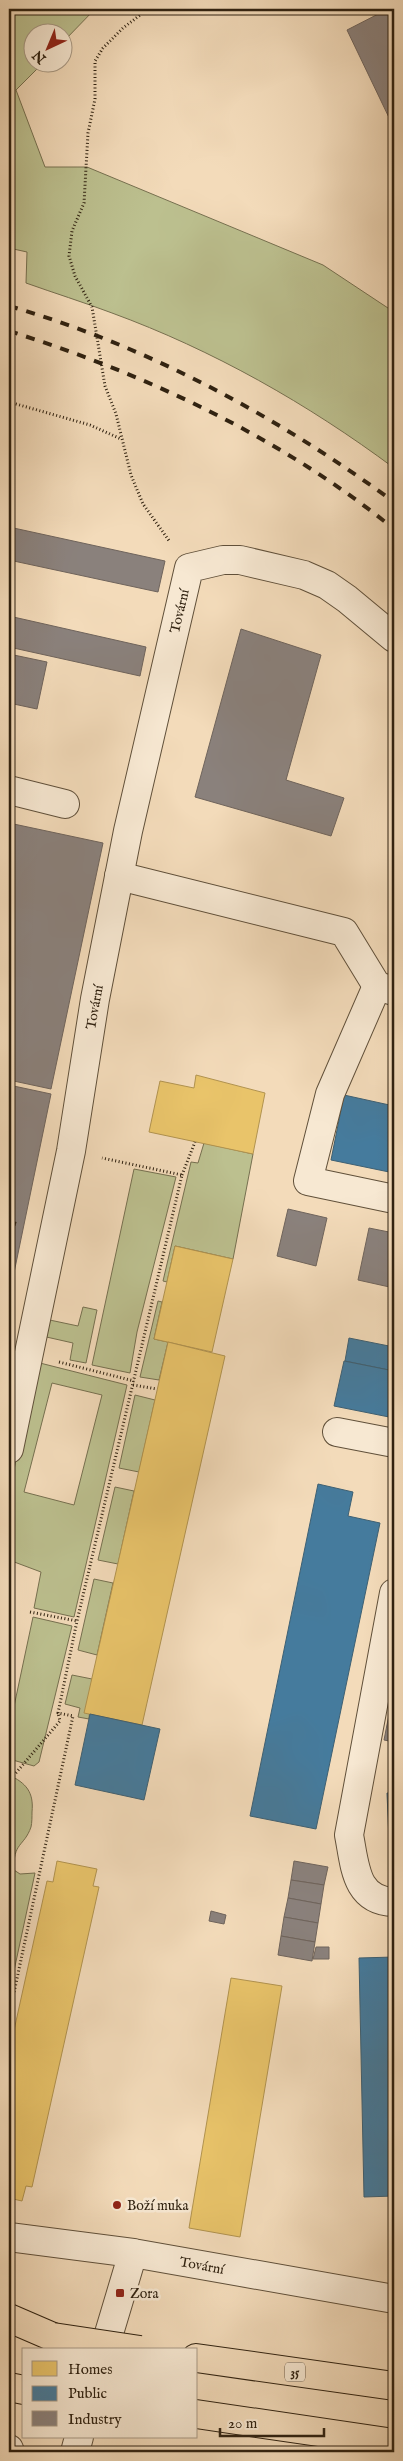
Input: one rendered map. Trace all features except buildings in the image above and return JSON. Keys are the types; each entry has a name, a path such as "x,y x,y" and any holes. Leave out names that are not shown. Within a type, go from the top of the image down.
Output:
{"main road":[{"path":"9,2318 53,2337"},
{"path":"9,2331 127,2348"},
{"name":"35","path":"198,2358 394,2386"},
{"path":"9,2387 22,2390"},
{"path":"198,2414 394,2443"}],"street":[{"path":"190,568 223,560 240,560 304,574 327,585 347,599 394,638"},
{"name":"Tovární","path":"9,1449 71,1151 96,999 119,876 190,568"},
{"path":"9,790 65,804"},
{"path":"119,876 344,932 386,989 330,1094 308,1181 394,1199"},
{"path":"336,1432 394,1443"},
{"path":"394,1593 349,1835 357,1874 365,1892 381,1902 394,1902"},
{"name":"Tovární","path":"9,2237 133,2253 394,2299"},
{"path":"105,2348 133,2253"},
{"path":"75,2452 79,2438"}],"path":[{"path":"148,9 123,28 103,48 95,61 95,99 88,134 84,203 72,231 69,256 75,276 92,307 105,386 116,414 126,461 143,504 190,568"},
{"path":"9,402 90,425 121,439"},
{"path":"9,1781 60,1721 58,1713 77,1621 182,1175 195,1142"},
{"path":"97,1157 182,1175"},
{"path":"54,1361 158,1389"},
{"path":"30,1612 77,1621"},
{"path":"9,2016 74,1716 58,1713"}],"green space":[{"path":"9,9 95,9 72,33 72,22 22,22 22,72 34,72 16,90 45,167 87,167 323,265 394,312 394,468 328,422 259,380 223,361 150,328 26,283 27,252 9,248"},
{"path":"204,1143 253,1154 233,1259 175,1246 167,1282 163,1281 191,1162 198,1163"},
{"path":"134,1169 176,1177 137,1332 130,1373 92,1365"},
{"path":"158,1301 162,1302 154,1339 168,1342 159,1380 140,1377"},
{"path":"83,1307 97,1310 86,1363 70,1360 73,1343 42,1336 45,1319 78,1326"},
{"path":"36,1362 127,1385 74,1617 34,1608 41,1572 9,1560 9,1494","holes":["52,1383 102,1395 74,1505 24,1492"]},
{"path":"135,1395 155,1400 139,1472 119,1468"},
{"path":"115,1487 134,1491 118,1564 98,1560"},
{"path":"94,1579 113,1583 97,1655 78,1650"},
{"path":"33,1617 72,1626 39,1762 34,1766 9,1759 9,1730"},
{"path":"72,1675 92,1679 89,1719 78,1717 80,1708 65,1704"},
{"path":"9,1775 20,1781 28,1789 32,1799 31,1827 15,1854 14,1870 20,1874 35,1873 9,1994"}],"railway":[{"path":"9,306 61,322 111,342 161,363 210,387 304,441 394,502"},
{"path":"9,331 111,367 211,412 306,466 351,496 394,529"},
{"path":"9,1222 16,1224"}],"place":[{"name":"Boží muka","path":"117,2205"},
{"name":"Zora","path":"120,2293"}]}
